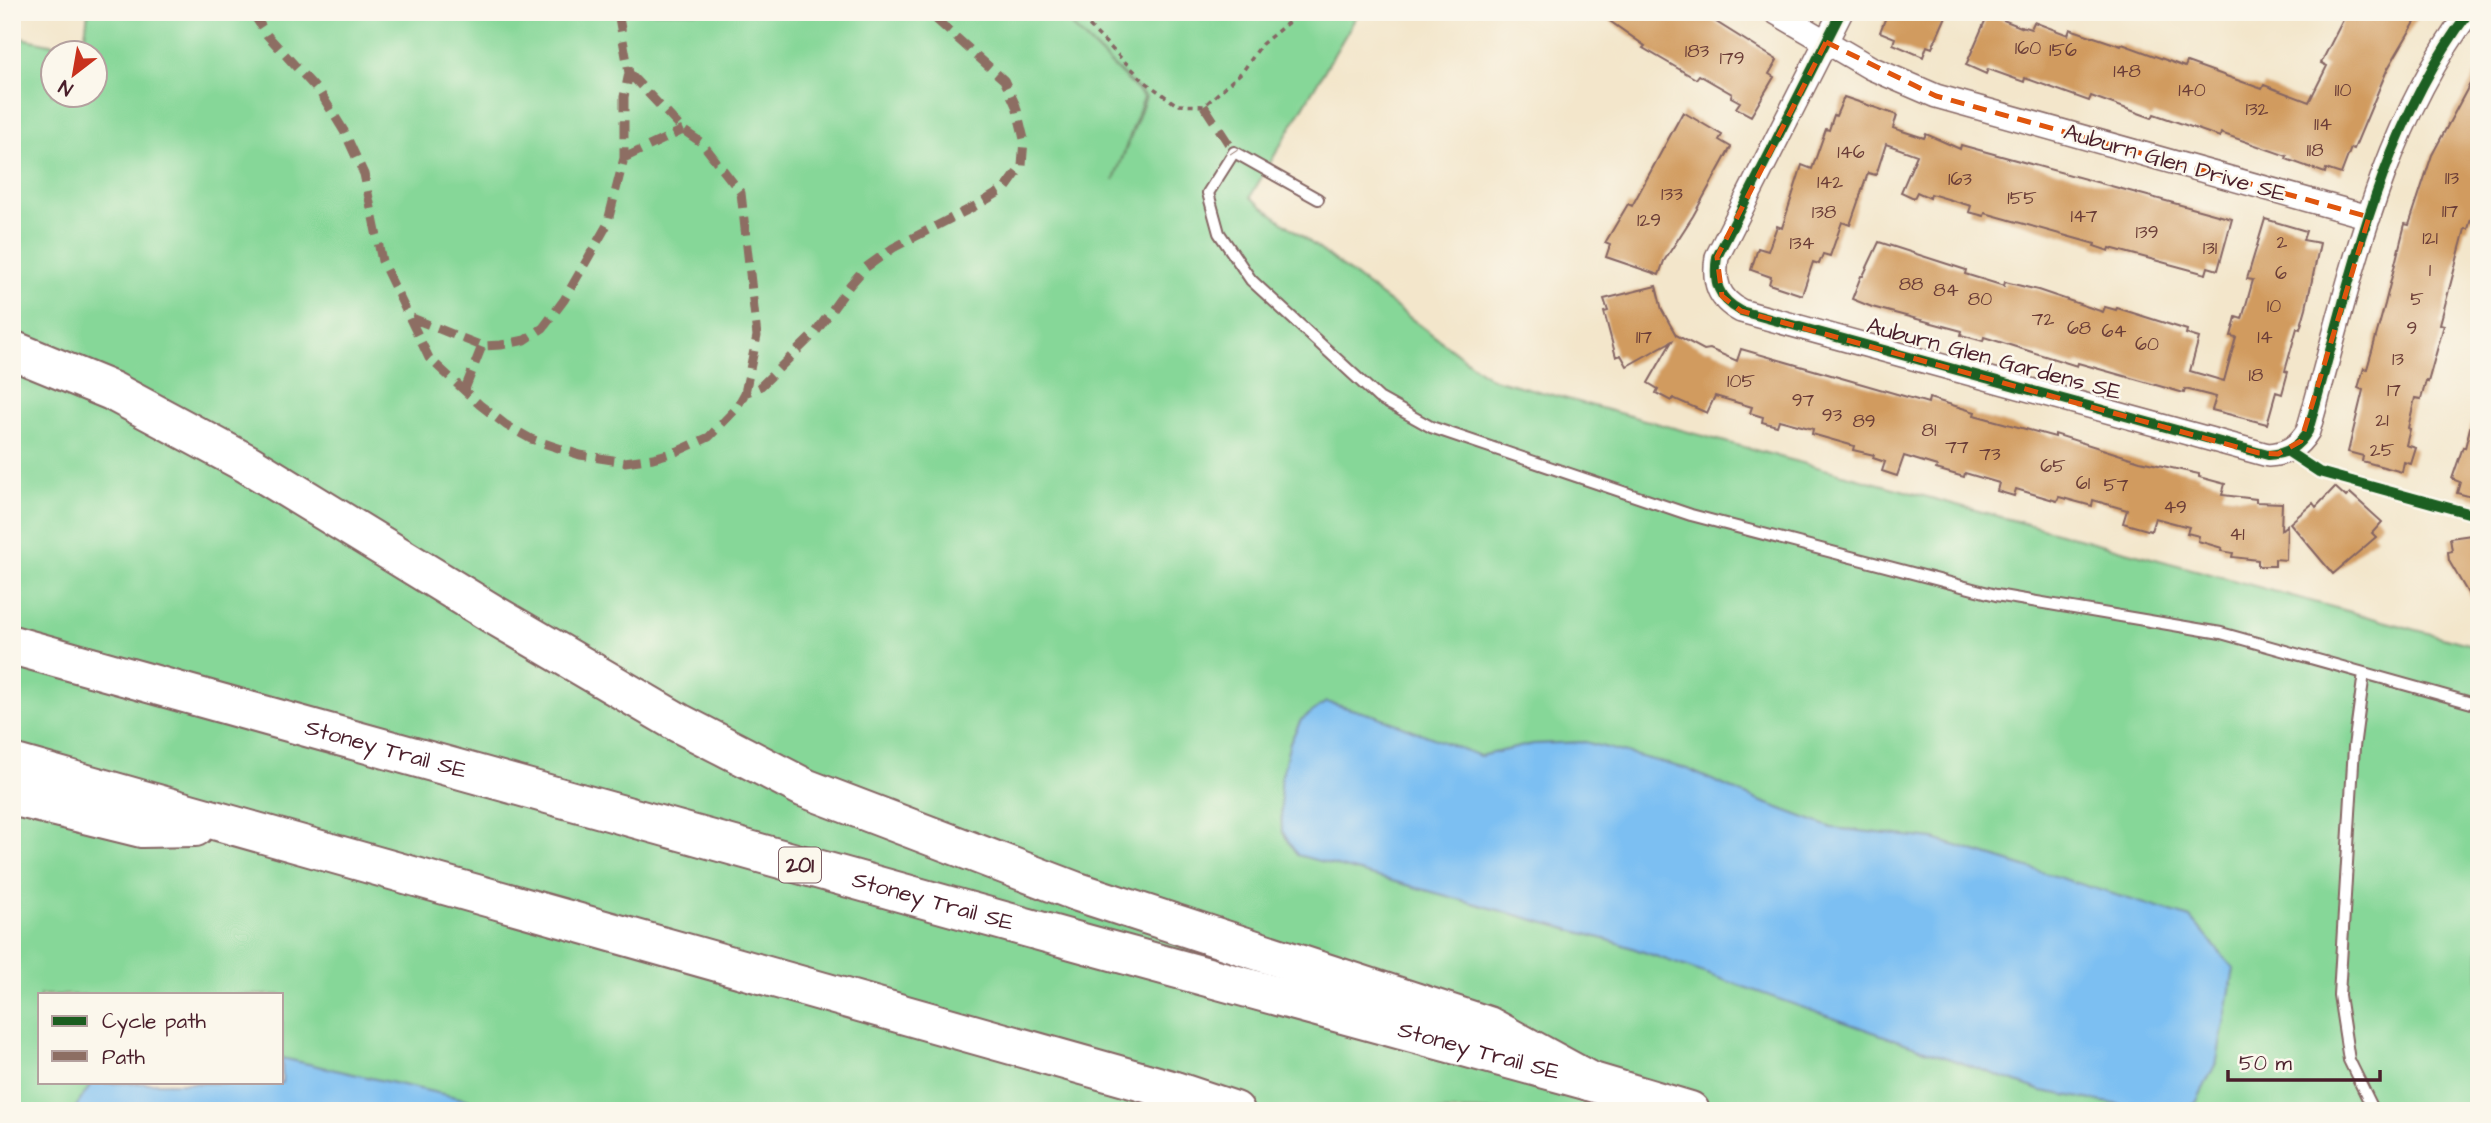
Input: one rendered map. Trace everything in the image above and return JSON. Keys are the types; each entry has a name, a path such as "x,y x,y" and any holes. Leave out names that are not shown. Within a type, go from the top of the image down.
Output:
{"highway":[{"path":"12,350 112,391 248,464 496,616 679,723 805,788 1075,891 1488,1026 1589,1081"},
{"name":"Stoney Trail SE","path":"12,645 1690,1111"},
{"path":"12,763 1175,1091 1235,1111"},
{"path":"12,796 142,828 237,827"}],"street":[{"name":"Auburn Glen Drive SE","path":"1775,12 1871,68 1936,96 2369,217"},
{"name":"Auburn Glen Gardens SE","path":"1841,12 1717,257 1716,284 1722,296 1741,311 2259,453 2278,454 2294,448 2308,430 2369,217"},
{"path":"2369,217 2393,148 2412,106 2469,12"}],"lane":[{"path":"1318,199 1234,152 1208,193 1219,233 1251,280 1379,398 1431,427 1717,522 1996,595 2221,633 2475,704"},
{"path":"2364,673 2354,747 2339,995 2349,1060 2374,1111"}],"path":[{"path":"1075,12 1144,81 1177,105 1204,106 1243,71 1262,44 1290,21 1296,12"}],"highlighted area":[{"path":"1826,42 1936,96 2369,217 2301,441 2278,454 2259,453 1741,311 1722,296 1717,257"}],"green space":[{"path":"88,12 1359,12 1250,197 1490,378 2479,647 2479,1111 12,1111 12,36 38,41 38,108 108,108 108,38 85,38","holes":["1072,26 1146,97 1114,180 1144,97"]}],"water":[{"path":"1326,702 1376,716 1480,756 1533,744 1585,742 1687,769 1757,800 1832,828 1934,839 2191,918 2234,969 2217,1061 2196,1103 2171,1111 2154,1111 2042,1091 1615,942 1297,855 1282,831 1280,783 1290,742 1301,720"},
{"path":"284,1058 518,1111 73,1111 91,1084 284,1084"}],"building":[{"path":"1597,12 1700,12 1777,60 1769,74 1774,77 1751,116 1736,108 1740,102 1731,97 1732,94 1699,75 1696,79 1643,48 1645,46"},
{"path":"1888,12 1948,12 1932,48 1927,46 1923,57 1893,44 1895,38 1880,32"},
{"path":"2347,12 2421,12 2387,70 2341,174 2326,169 2325,173 2286,159 2287,156 2221,133 2220,137 2154,114 2152,118 2091,96 2089,101 2025,78 2024,82 1988,69 1986,74 1966,65 1988,14 2031,29 2034,22 2068,35 2070,29 2185,67 2187,62 2262,89 2264,85 2309,102 2327,66 2321,63"},
{"path":"2479,67 2479,221 2471,219 2468,229 2465,229 2440,324 2444,325 2428,382 2426,381 2421,399 2415,398 2408,428 2410,429 2406,445 2416,448 2411,464 2404,462 2402,472 2362,461 2363,456 2348,452 2363,390 2358,388 2364,368 2367,369 2405,224 2409,225 2432,155"},
{"path":"1844,97 1897,115 1893,128 1924,138 1926,134 1960,149 1961,145 2232,219 2218,270 2208,267 2206,274 2110,248 2109,251 2094,246 2095,244 1985,213 1984,216 1969,212 1971,206 1931,194 1930,198 1917,192 1914,198 1901,192 1917,155 1886,144 1876,175 1868,173 1850,225 1842,222 1830,256 1823,254 1819,264 1813,262 1802,295 1769,284 1771,277 1751,270 1758,248 1768,251 1777,226 1782,228 1802,165 1812,169 1826,129 1829,130"},
{"path":"1683,112 1722,135 1719,140 1731,147 1693,216 1664,261 1659,275 1606,257 1610,245 1605,243 1628,204 1632,206"},
{"path":"2265,219 2306,231 2303,240 2320,243 2306,308 2300,329 2297,328 2285,371 2288,372 2282,394 2276,392 2267,424 2212,410 2216,397 2185,389 2184,393 2078,363 2077,366 1984,337 1983,341 1961,335 1962,331 1852,299 1879,242 1966,270 1965,274 2004,286 2005,282 2038,290 2103,312 2105,307 2117,308 2187,330 2186,334 2199,338 2190,371 2224,381 2236,337 2231,336 2236,317 2242,319 2253,280 2247,279"},
{"path":"1656,286 1662,310 1676,335 1704,350 1710,349 1737,361 1741,349 1928,403 1929,398 1975,412 1974,415 2055,437 2055,434 2140,461 2199,474 2199,477 2225,484 2222,495 2256,499 2256,502 2282,503 2281,530 2287,525 2286,560 2275,559 2275,566 2258,566 2258,560 2232,557 2233,553 2198,541 2199,536 2187,533 2189,527 2155,518 2151,531 2123,523 2127,510 2093,500 2092,506 2059,497 2057,501 2016,489 2014,496 1997,491 1999,483 1965,473 1964,477 1904,456 1897,476 1882,471 1885,462 1873,458 1874,455 1853,450 1854,446 1812,434 1813,429 1779,420 1777,426 1762,422 1763,417 1750,413 1752,407 1715,396 1707,413 1673,398 1671,401 1656,393 1658,389 1648,383 1672,341 1627,366 1621,355 1616,357 1604,312 1608,311 1604,299"},
{"path":"2473,416 2479,417 2479,499 2457,493 2460,482 2452,479 2463,447 2465,448"},
{"path":"2335,487 2346,497 2350,493 2382,522 2372,533 2376,537 2333,574 2290,523 2313,503 2316,507"},
{"path":"2479,534 2479,612 2449,561 2448,552 2452,551 2450,538"}],"marked path":[{"path":"252,12 267,35 321,94 344,131 364,174 382,261 429,358 480,405 506,425 531,439 580,455 625,462 678,451 709,437 736,409 745,393 761,386 816,332 865,268 893,248 1006,188 1022,166 1024,139 1016,106 1004,80 928,12"},
{"path":"412,318 482,346 501,345 525,340 543,328 564,300 607,225 624,158 624,97 629,73 618,12"},
{"path":"629,73 683,130 702,143 741,193 757,336 745,393"},
{"path":"1204,106 1234,152"},
{"path":"624,158 683,130"},
{"path":"465,389 482,346"}],"cycle path":[{"path":"1841,12 1717,257 1717,282 1727,301 1741,311 2268,455 2291,449 2308,431 2353,267 2389,160 2411,108 2438,59 2469,12"},
{"path":"2287,451 2319,472 2479,516"}]}
